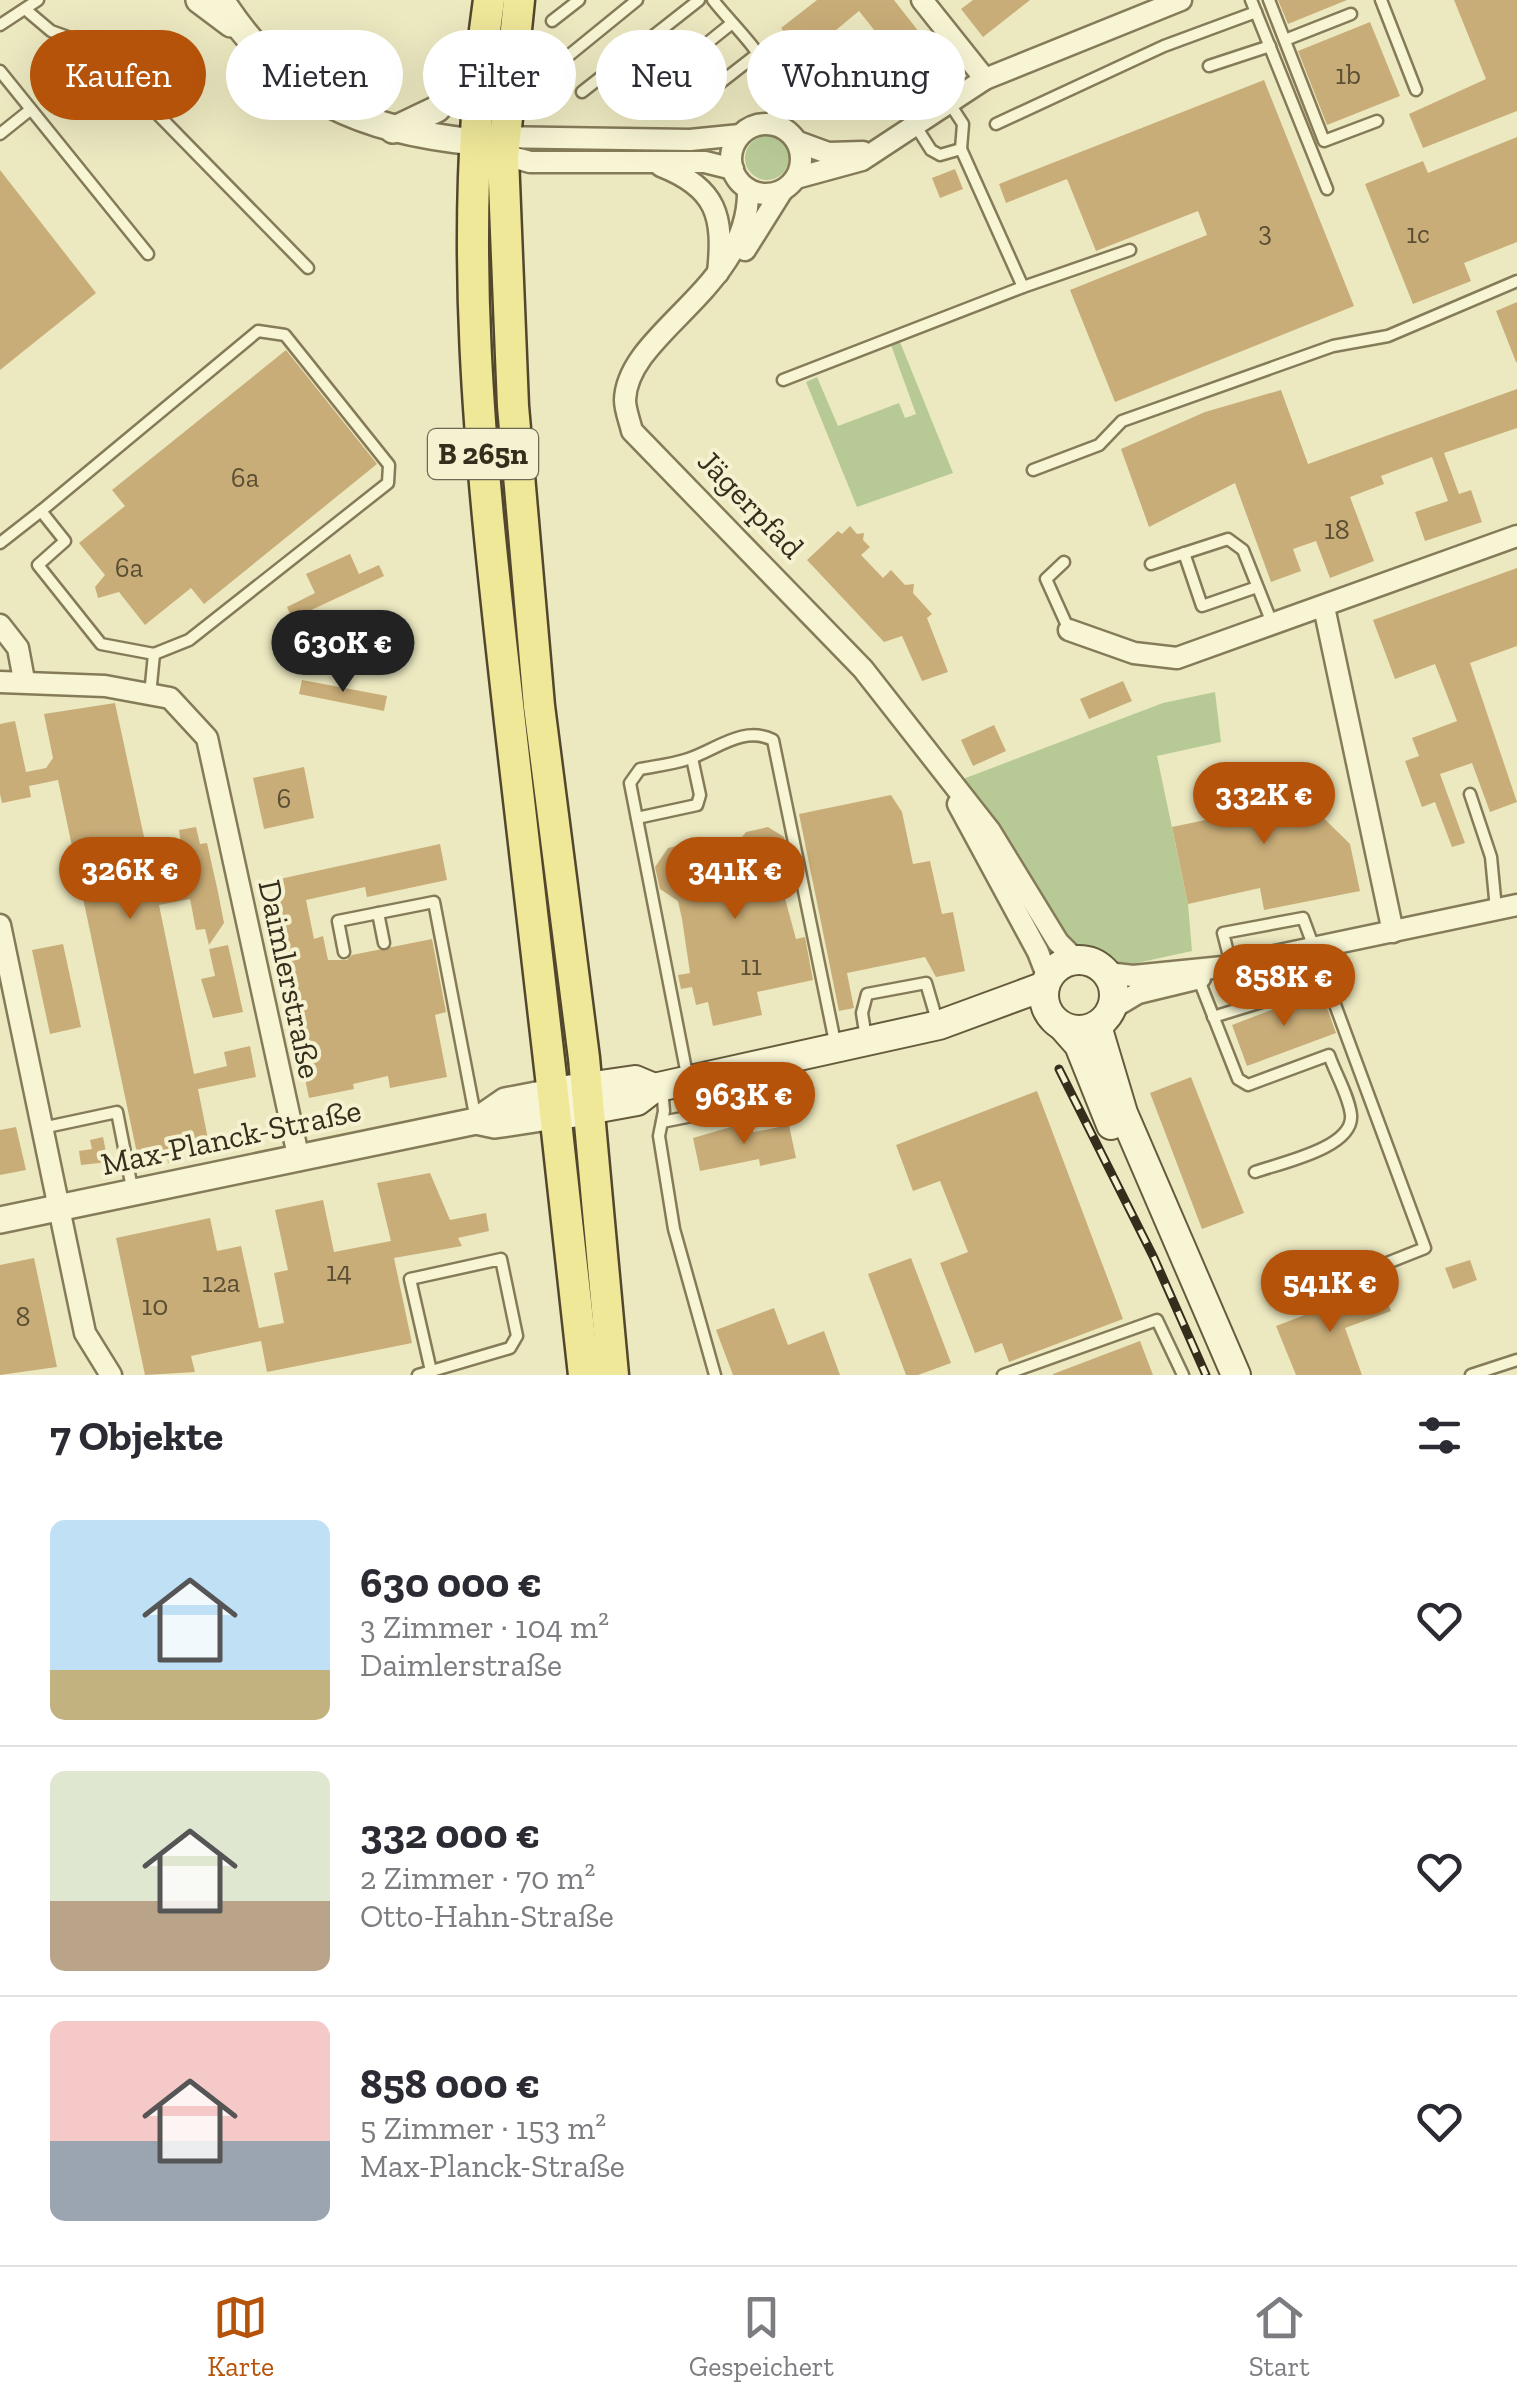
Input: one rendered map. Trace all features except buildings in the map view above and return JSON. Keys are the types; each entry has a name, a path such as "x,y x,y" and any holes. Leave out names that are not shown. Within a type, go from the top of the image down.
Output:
{"main road":[{"name":"B 265n","path":"484,30 488,0"},
{"name":"B 265n","path":"519,0 504,146 506,300 526,583 588,1098 613,1375"},
{"name":"B 265n","path":"476,120 470,262 486,482 584,1375"},
{"path":"1198,1290 1112,1128 1080,1046 1047,1011 1046,982 1055,969 1076,960 1088,961 1108,973 1113,984 1105,1017 1123,1113 1236,1375"},
{"name":"Max-Planck-Straße","path":"938,1025 1046,982"},
{"name":"Max-Planck-Straße","path":"554,1104 588,1098 637,1101 668,1085 938,1025 1025,1016 1059,1024"},
{"path":"1059,1024 1075,1031 1105,1017"}],"street":[{"path":"199,0 240,29 301,89 342,113 394,130 504,146 690,140 740,135 756,125 770,124 788,130 798,142 802,160 750,244 718,274"},
{"path":"221,0 240,29"},
{"path":"922,0 985,80"},
{"path":"965,94 985,80 1181,0"},
{"path":"394,130 423,116"},
{"path":"748,189 770,194 840,168 928,120"},
{"path":"733,169 734,145 740,135"},
{"path":"798,142 828,153 875,151"},
{"path":"504,146 530,162 705,162 733,169 748,189 749,214 718,274"},
{"path":"651,162 690,178 710,197 721,243 718,274"},
{"name":"Jägerpfad","path":"718,274 637,368 625,400 632,431 862,669 942,770"},
{"path":"1069,630 1144,656 1177,658 1517,536"},
{"path":"1324,607 1392,932"},
{"path":"0,625 18,648 24,680"},
{"name":"Daimlerstraße","path":"0,682 106,686 170,698 207,738 299,1160"},
{"path":"942,770 990,832 1058,942 1076,960"},
{"path":"942,770 972,835 1038,952 1046,982"},
{"path":"1105,1017 1138,994 1196,974 1507,907"},
{"path":"0,925 85,1333 112,1375"},
{"path":"1108,973 1196,974"},
{"name":"Max-Planck-Straße","path":"0,1220 476,1122 496,1126 554,1104"}],"lane":[{"path":"0,25 38,0"},
{"path":"552,21 578,0"},
{"path":"576,50 637,0"},
{"path":"582,92 699,0"},
{"path":"713,0 747,44"},
{"path":"1269,0 1324,141 1377,121"},
{"path":"1381,0 1416,90"},
{"path":"996,124 1254,6 1326,188"},
{"path":"25,9 51,31 90,45 308,268"},
{"path":"1285,40 1352,14"},
{"path":"724,30 731,24"},
{"path":"1210,66 1270,46"},
{"path":"727,78 747,63"},
{"path":"0,72 30,110 0,134"},
{"path":"38,120 148,254"},
{"path":"770,124 771,120"},
{"path":"960,120 961,149 1023,287"},
{"path":"917,128 931,150 951,155 961,149"},
{"path":"783,380 1130,250"},
{"path":"1033,470 1099,445 1122,421 1333,346 1388,336 1517,281"},
{"path":"0,543 258,331 286,335 388,464 388,483 189,640 154,654 101,644 80,618 38,564 65,541 41,511"},
{"path":"1151,564 1228,539 1235,542 1273,625"},
{"path":"1184,554 1202,606 1258,586"},
{"path":"1064,562 1046,579 1069,630"},
{"path":"150,694 154,654"},
{"path":"715,1375 674,1229 659,1136 668,1085 630,783 640,769 692,758 721,742 761,734 773,740 836,1048"},
{"path":"637,818 697,805 700,795 692,758"},
{"path":"1470,794 1507,907"},
{"path":"344,952 338,922 434,902 476,1122"},
{"path":"378,914 384,943"},
{"path":"1212,1016 1304,988 1308,976 1302,918 1223,933 1227,966"},
{"path":"1307,950 1425,1248 1367,1271"},
{"path":"1196,974 1238,1078 1248,1085 1329,1055 1351,1114 1348,1130 1336,1142 1255,1172"},
{"path":"867,1041 862,1013 867,994 926,982 938,1025"},
{"path":"662,1122 788,1098 794,1083 789,1058"},
{"path":"42,1128 117,1112 134,1194"},
{"path":"418,1375 431,1371 515,1344 501,1259 410,1279 431,1371"},
{"path":"1003,1375 1157,1320 1183,1375"},
{"path":"1472,1375 1517,1360"}],"green space":[{"path":"767,136 783,142 789,158 783,174 767,180 751,174 745,158 751,142"},
{"path":"900,342 953,473 857,507 806,382 817,377 838,426 899,403 905,418 916,414 891,345"},
{"path":"1215,692 1221,742 1157,756 1188,904 1192,951 1123,966 1076,947 1057,933 963,779 1163,703"}],"railway":[{"path":"1059,1069 1154,1258 1206,1375"}]}
